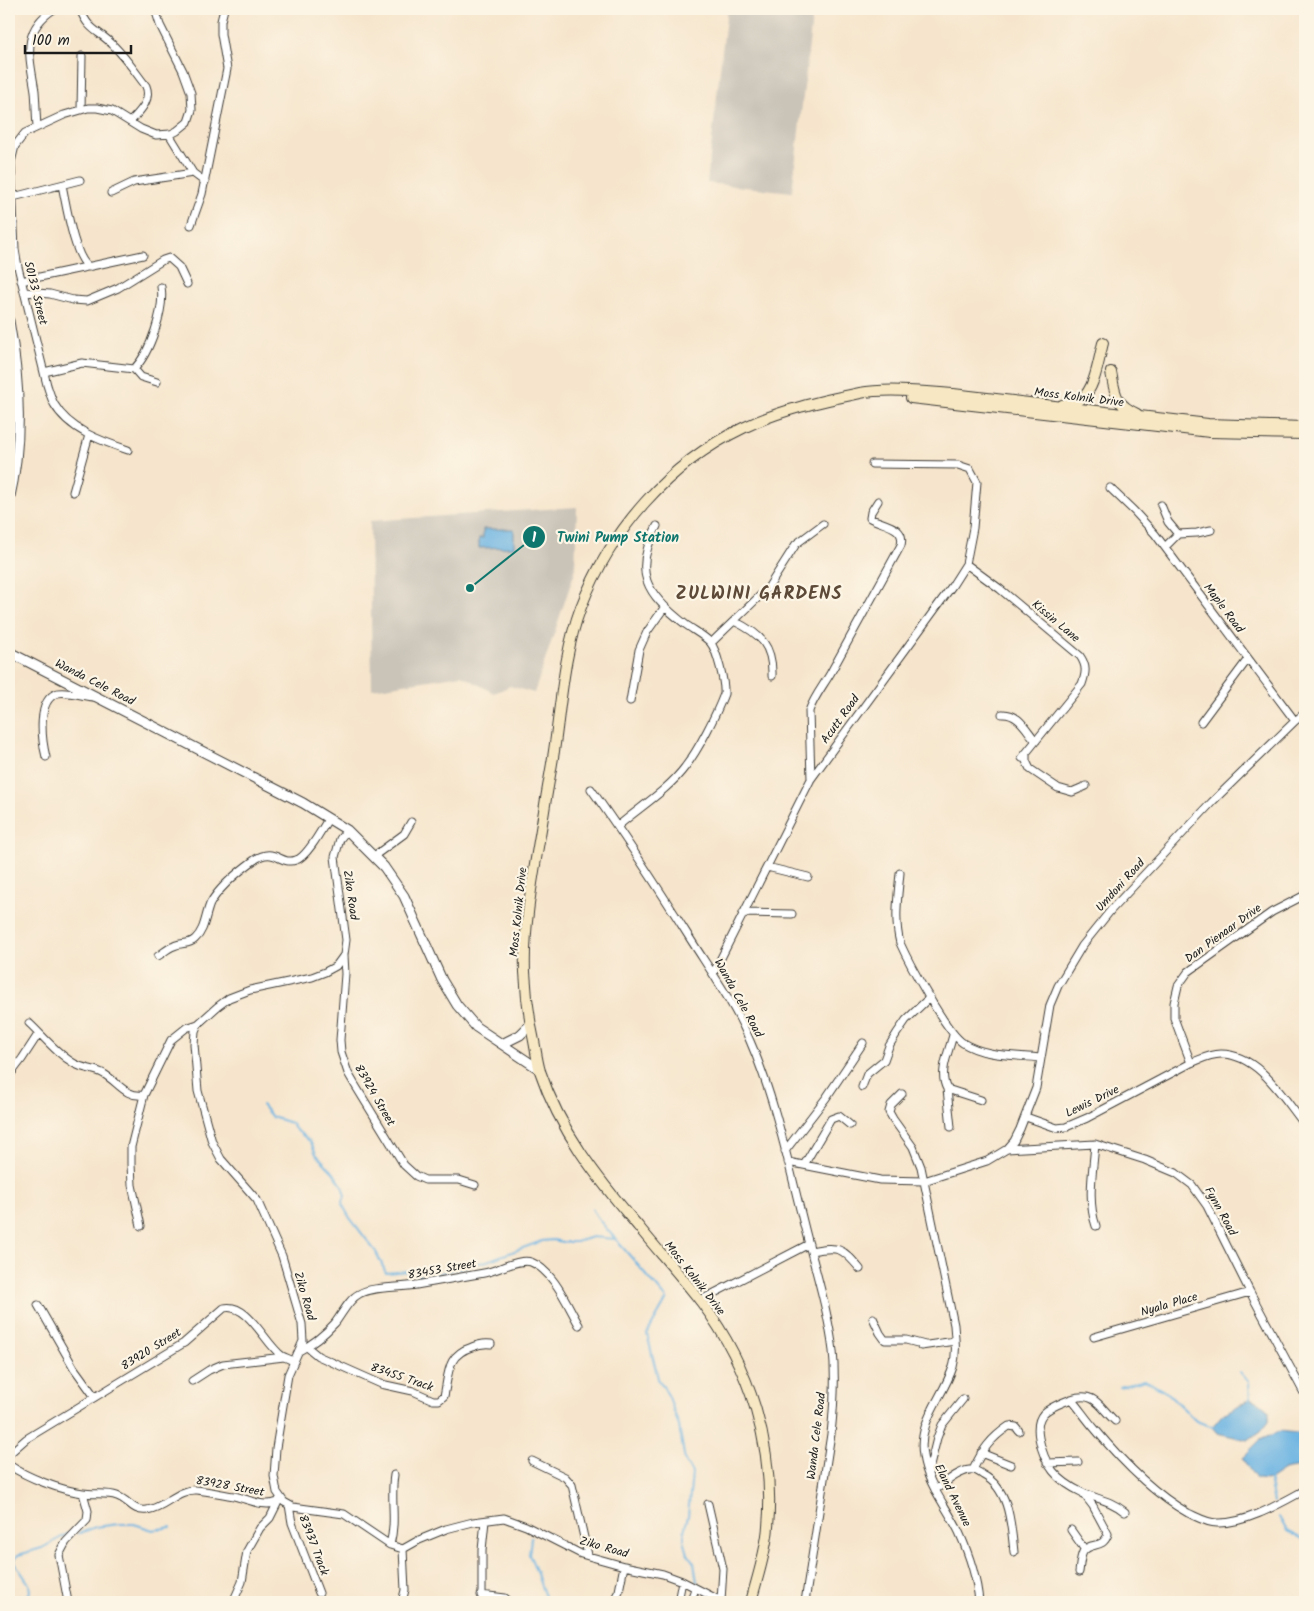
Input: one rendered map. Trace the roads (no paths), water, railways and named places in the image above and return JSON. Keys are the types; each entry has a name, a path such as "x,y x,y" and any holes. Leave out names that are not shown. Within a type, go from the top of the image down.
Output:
{"main road":[{"path":"1056,406 1080,400 1088,392 1094,378 1103,343"},
{"path":"1111,372 1117,399 1125,408 1143,417"},
{"name":"Moss Kolnik Drive","path":"751,1602 765,1550 769,1496 762,1433 750,1392 740,1366 729,1346 699,1300 600,1181 566,1131 539,1069 527,1008 524,968 527,927 562,691 573,633 581,608 603,560 632,515 661,485 698,454 742,428 821,401 862,393 918,392 953,394 1208,424 1305,427"},
{"name":"Moss Kolnik Drive","path":"850,396 861,398 905,397 946,401 1210,432 1305,434"}],"street":[{"path":"37,126 29,50 34,30 43,18 54,9"},
{"path":"80,9 84,20 92,29 115,47 146,86 148,93 146,102 130,122"},
{"path":"155,9 160,25 183,70 192,102 191,116 188,122 177,131 169,134 193,173 205,182"},
{"path":"190,225 197,212 205,182 227,69 221,34 221,21 224,9"},
{"path":"81,110 82,56"},
{"name":"50133 Street","path":"128,450 89,435 70,420 56,407 47,385 12,250 13,197 11,162 13,151 21,137 29,130 81,110 105,109 149,133 156,135 169,134"},
{"path":"111,193 134,182 193,173"},
{"path":"13,197 80,180"},
{"path":"62,185 72,232 80,256 89,267"},
{"path":"21,281 143,255"},
{"path":"24,292 50,294 73,300 87,301 118,288 166,258 175,261 187,284"},
{"path":"134,369 151,342 162,302 161,287"},
{"path":"9,321 17,368 18,424 16,456 9,501"},
{"path":"44,372 82,363 134,369 141,377 157,382"},
{"path":"73,492 89,435"},
{"name":"Acutt Road","path":"713,974 811,779 952,586 966,564 973,528 977,482 970,469 958,465 872,464"},
{"name":"Maple Road","path":"1110,488 1134,511 1165,547 1294,721"},
{"path":"811,779 808,718 812,702 831,673 903,539 896,529 870,518 871,512 878,501"},
{"path":"1161,505 1168,522 1178,534"},
{"path":"711,643 774,582 796,544 823,524"},
{"path":"618,826 663,789 686,767 724,694 724,686 711,643 664,608 657,600 651,588 644,564 648,542 657,526"},
{"path":"1165,547 1178,534 1197,534 1212,530"},
{"name":"Kissin Lane","path":"966,564 1007,595 1080,656 1084,662 1086,670 1082,684 1024,755 1030,770 1058,788 1072,792 1086,786"},
{"path":"630,700 639,650 646,632 664,608"},
{"path":"734,621 753,631 765,644 772,662 772,676"},
{"name":"Wanda Cele Road","path":"9,652 303,803 347,830 384,867 404,896 442,980 457,1005 476,1027 539,1069"},
{"path":"1202,722 1248,659"},
{"path":"46,757 41,736 47,700 61,692 96,697"},
{"name":"Umdoni Road","path":"1026,1117 1036,1088 1050,1005 1058,986 1082,946 1111,910 1205,810 1294,721 1305,713"},
{"path":"1002,714 1015,716 1036,741"},
{"name":"Wanda Cele Road","path":"591,789 618,826 713,974 750,1040 769,1094 788,1162 833,1351 834,1393 830,1434 805,1602"},
{"path":"158,956 174,946 193,941 203,927 207,912 216,895 259,856 270,854 289,861 301,858 328,819"},
{"path":"374,856 404,834 411,822"},
{"name":"Ziko Road","path":"344,955 346,940 335,857 340,839 347,830"},
{"path":"767,867 808,877"},
{"path":"900,873 897,899 897,933 903,951 953,1035 962,1042 986,1052 1041,1058"},
{"name":"Dan Pienaar Drive","path":"1191,1063 1174,1018 1174,1003 1178,986 1188,972 1211,955 1272,912 1305,895"},
{"path":"743,913 792,914"},
{"path":"141,1226 132,1185 131,1147 144,1095 171,1040 186,1028 198,1024 229,998 250,990 312,977 336,966 344,955"},
{"name":"83924 Street","path":"344,955 345,974 340,1040 341,1052 354,1085 404,1165 416,1176 425,1180 459,1180 475,1185"},
{"path":"862,1087 867,1074 884,1060 888,1046 896,1033 930,997"},
{"path":"29,1023 60,1054 76,1064 102,1073 128,1093 144,1095"},
{"name":"Ziko Road","path":"198,1024 194,1035 198,1091 212,1142 221,1159 257,1200 282,1256 302,1324 303,1341 293,1361 285,1389 276,1448 274,1476 279,1500"},
{"path":"502,1044 520,1035 530,1025"},
{"path":"9,1076 40,1033"},
{"path":"951,1127 943,1071 953,1035"},
{"path":"785,1151 826,1098 863,1043"},
{"name":"Lewis Drive","path":"1026,1117 1056,1128 1066,1127 1087,1118 1191,1063 1207,1056 1221,1054 1238,1056 1256,1066 1305,1125"},
{"path":"947,1089 981,1100"},
{"name":"Eland Avenue","path":"902,1094 890,1105 889,1112 913,1147 921,1167 954,1325 955,1341 953,1366 928,1417 923,1432 923,1456 928,1475 935,1490 967,1550 974,1571 979,1602"},
{"path":"804,1165 831,1119 840,1116 850,1125"},
{"path":"788,1162 880,1180 924,1181 987,1162 1007,1149 1014,1141 1026,1117"},
{"path":"1096,1144 1091,1202 1091,1212 1096,1226"},
{"name":"Fynn Road","path":"1007,1149 1096,1144 1145,1160 1176,1173 1192,1185 1207,1206 1305,1395"},
{"path":"699,1300 810,1248 838,1249 851,1258 860,1269"},
{"name":"83453 Street","path":"299,1352 324,1334 361,1292 417,1285 488,1272 525,1261 531,1262 542,1269 557,1286 580,1325"},
{"name":"Nyala Place","path":"1094,1337 1250,1292"},
{"path":"38,1305 74,1368 95,1397"},
{"name":"83920 Street","path":"9,1454 26,1439 184,1343 219,1311 229,1306 243,1312 284,1357 293,1361"},
{"path":"873,1318 880,1333 886,1340 906,1340 925,1346"},
{"path":"914,1347 955,1341"},
{"name":"83455 Track","path":"307,1347 318,1356 381,1384 413,1390 433,1400 439,1400 444,1396 449,1370 457,1354 462,1350 482,1343 492,1344"},
{"path":"192,1381 223,1364 284,1357"},
{"path":"1115,1421 1091,1397 1083,1395 1045,1410 1040,1417 1038,1429 1041,1449 1047,1463 1057,1476 1083,1493 1111,1502 1125,1512"},
{"path":"928,1475 942,1425 963,1399"},
{"path":"1071,1399 1104,1440 1158,1493 1192,1515 1214,1523 1225,1523 1273,1508 1305,1490"},
{"path":"973,1470 987,1444 1009,1426 1016,1427 1019,1431"},
{"path":"981,1453 1011,1465"},
{"path":"532,1461 564,1477 572,1485 588,1555"},
{"path":"1047,1463 1078,1462"},
{"name":"83928 Street","path":"9,1465 17,1471 37,1479 83,1493 119,1496 135,1509 141,1510 149,1510 179,1494 194,1490 234,1496 268,1504 279,1500"},
{"path":"935,1490 964,1471 973,1470 990,1479 1002,1492 1012,1529 1014,1552"},
{"path":"390,1545 394,1528 392,1485 394,1475"},
{"path":"68,1602 59,1555 66,1542 87,1520 88,1511 83,1493"},
{"path":"1079,1572 1085,1550 1088,1547 1101,1544 1105,1541 1108,1534 1093,1506 1083,1493"},
{"path":"233,1602 242,1582 248,1551 260,1528 275,1510 279,1500 289,1505 311,1510 344,1514 390,1545 403,1549 405,1590 402,1602"},
{"path":"708,1504 723,1569 722,1602"},
{"name":"83937 Track","path":"289,1505 292,1523 319,1593"},
{"name":"Ziko Road","path":"403,1549 446,1529 473,1522 504,1518 565,1547 624,1566 663,1574 682,1581 722,1602"},
{"path":"485,1521 482,1550 482,1599 505,1598 510,1602"},
{"path":"1071,1530 1085,1550"},
{"path":"613,1602 619,1591 624,1566"},
{"path":"678,1602 682,1581"},
{"path":"690,1602 695,1589"}],"water":[{"path":"483,529 514,529 514,547 479,548 479,538 483,538"},
{"path":"1250,1399 1257,1401 1269,1411 1269,1421 1261,1431 1248,1440 1217,1433 1212,1427 1222,1415"},
{"path":"1280,1431 1305,1434 1305,1466 1284,1470 1269,1480 1256,1479 1242,1458 1260,1440"}],"waterway":[{"path":"262,1105 272,1117 291,1123 295,1129 311,1142 316,1154 342,1185 345,1196 342,1204 350,1218 376,1252 386,1273 407,1271 425,1277 487,1261 542,1241 576,1242 592,1237 615,1239"},
{"path":"592,1209 600,1221 667,1299 647,1334 659,1382 669,1397 679,1426 685,1461 692,1473 684,1540 688,1554 694,1563 697,1582"},
{"path":"1240,1372 1249,1382 1250,1401"},
{"path":"1120,1387 1145,1380 1169,1394 1196,1421 1213,1427"},
{"path":"1269,1479 1274,1502"},
{"path":"1279,1517 1287,1531 1305,1540"},
{"path":"79,1534 95,1527 119,1524 134,1524 153,1530 171,1527"},
{"path":"14,1561 18,1555 42,1548 69,1533"},
{"path":"531,1538 529,1555 548,1602"},
{"path":"9,1554 29,1584 30,1592 22,1602"},
{"path":"698,1602 699,1597"}],"place":[{"name":"Twini Pump Station","path":"470,588"}],"district":[{"name":"ZULWINI GARDENS","path":"759,593"}]}
